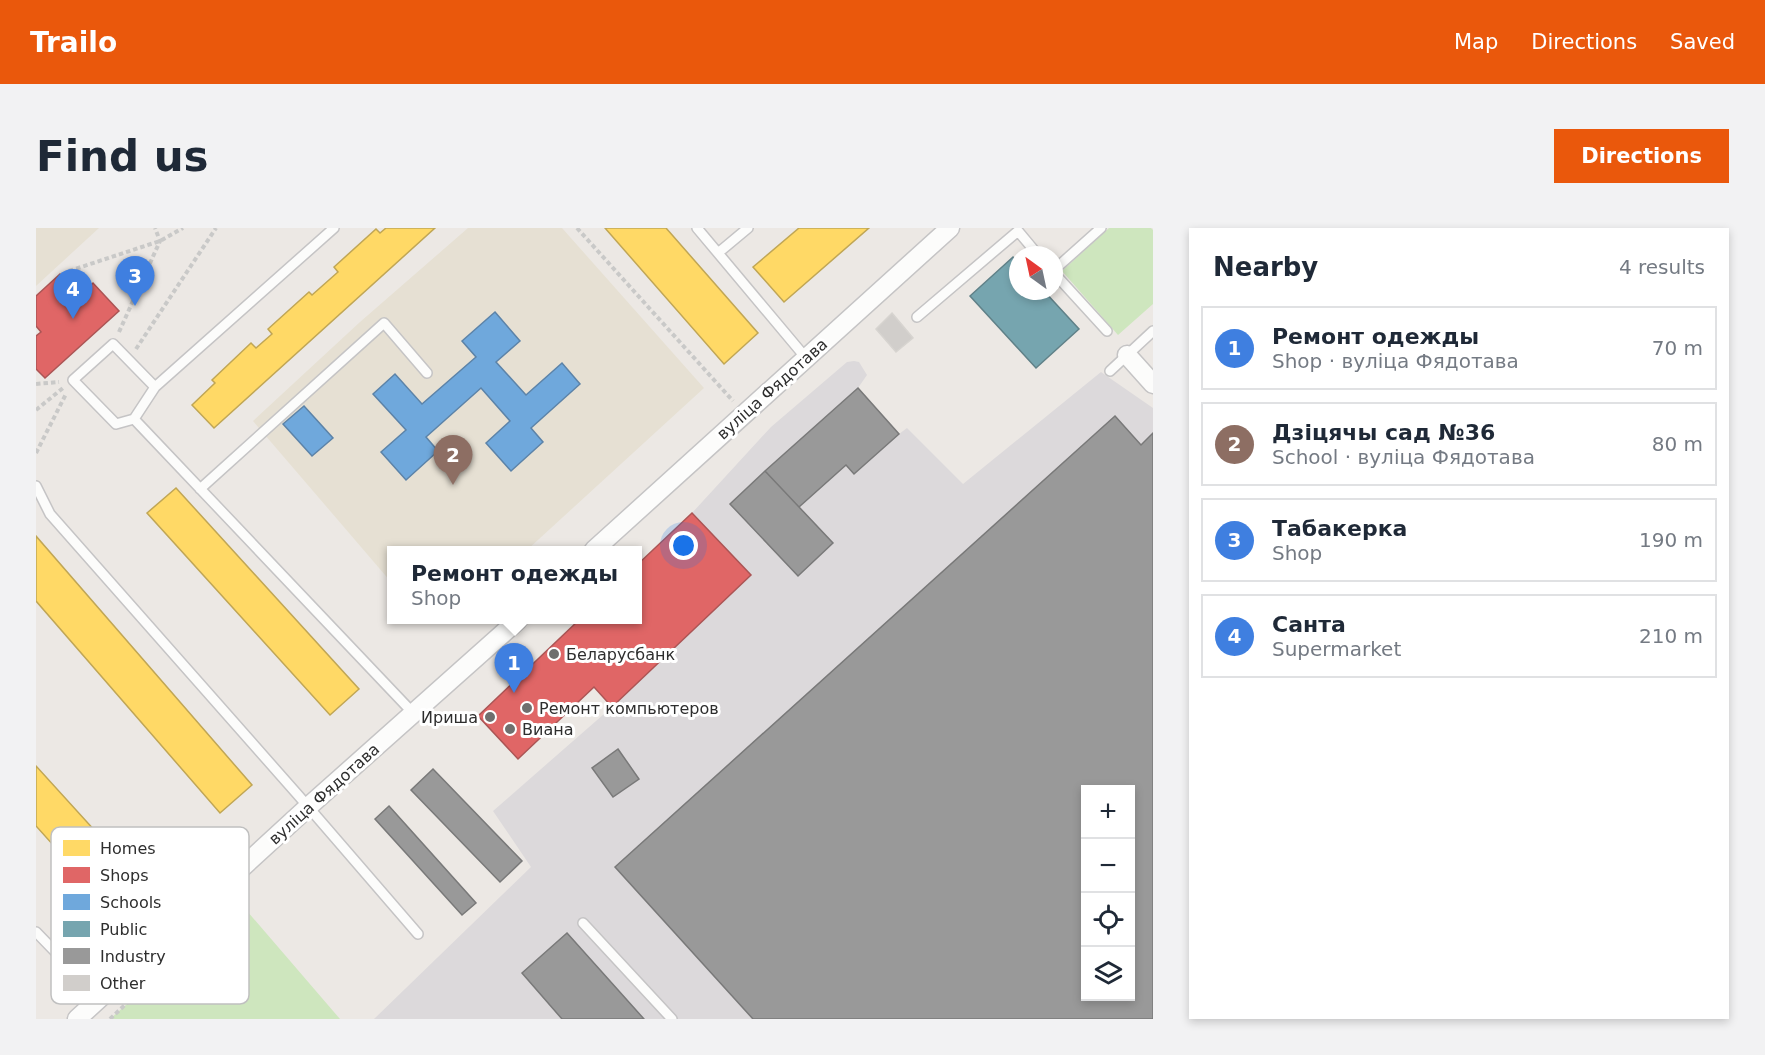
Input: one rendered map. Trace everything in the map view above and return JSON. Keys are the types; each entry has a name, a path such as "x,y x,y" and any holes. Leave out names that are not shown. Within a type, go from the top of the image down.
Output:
{"street":[{"name":"вуліца Фядотава","path":"598,546 951,228"},
{"path":"1127,355 1153,384"},
{"name":"вуліца Фядотава","path":"249,861 514,624"},
{"name":"вуліца Фядотава","path":"77,1019 93,1004"}],"lane":[{"path":"155,387 114,344 73,380 116,424 134,419 155,387 334,228"},
{"path":"696,228 806,358"},
{"path":"718,253 748,228"},
{"path":"1063,264 1101,228"},
{"path":"917,317 1018,231 1030,246"},
{"path":"1063,282 1107,331"},
{"path":"201,489 384,323 428,373"},
{"path":"1110,370 1153,331"},
{"path":"134,419 414,714"},
{"path":"36,488 50,514 418,934"},
{"path":"583,923 672,1019"},
{"path":"36,932 51,947"}],"path":[{"path":"114,344 160,241 156,228"},
{"path":"69,271 160,241 183,228"},
{"path":"129,360 216,228"},
{"path":"577,228 745,414"},
{"path":"36,384 73,380"},
{"path":"36,410 73,380"},
{"path":"36,453 73,380"}],"shaded area":[{"path":"36,228 99,228 36,286"},
{"path":"468,228 562,228 704,388 531,546 387,546 387,577 253,421 360,322"},
{"path":"847,362 859,362 867,375 858,388 899,434 907,428 963,484 1101,372 1153,408 1153,1019 374,1019 531,867 493,811 612,707 750,575 692,513 771,427"}],"green space":[{"path":"1109,228 1151,228 1153,230 1153,304 1118,335 1063,270"},
{"path":"249,913 340,1019 110,1019 127,1004 249,1004"}],"building: Homes":[{"path":"386,228 435,228 214,428 192,405 215,383 212,380 251,343 256,348 272,334 268,329 309,292 312,295 338,272 334,267 376,229 380,233"},
{"path":"605,228 666,228 758,333 724,364"},
{"path":"799,228 869,228 784,302 753,267"},
{"path":"176,488 359,689 330,715 147,513"},
{"path":"36,536 252,785 220,813 36,601"},
{"path":"36,766 91,827 51,827 51,843 36,826"}],"building: Shops":[{"path":"60,274 79,296 93,283 119,311 45,378 36,369 36,336 41,332 36,326 36,296"},
{"path":"692,513 751,575 612,707 594,687 518,759 478,716 575,624 642,624 642,560"}],"building: Schools":[{"path":"495,312 520,341 496,362 526,395 562,363 580,384 531,428 543,442 511,471 486,443 510,421 481,388 426,437 438,451 406,480 381,452 406,430 373,394 395,374 422,404 476,357 462,341"},
{"path":"304,406 333,438 312,456 283,424"}],"building: Public":[{"path":"1009,261 1009,300 1052,300 1079,329 1036,368 970,296"}],"building: Industry":[{"path":"858,388 899,434 854,474 846,465 799,507 765,471"},
{"path":"1115,416 1141,445 1153,433 1153,1019 753,1019 615,867"},
{"path":"765,471 833,543 798,576 730,504"},
{"path":"618,749 639,779 613,797 592,768"},
{"path":"433,769 522,861 500,882 411,790"},
{"path":"389,806 476,903 462,915 375,819"},
{"path":"567,933 644,1019 562,1019 522,973"}],"building: Other":[{"path":"892,313 913,338 896,352 876,329"}],"place":[{"name":"Табакерка","path":"135,306"},
{"name":"Санта","path":"73,319"},
{"name":"Дзіцячы сад №36","path":"453,485"},
{"name":"Беларусбанк","path":"554,654"},
{"name":"Ремонт одежды","path":"514,693"},
{"name":"Ремонт компьютеров","path":"527,708"},
{"name":"Ириша","path":"490,717"},
{"name":"Виана","path":"510,729"}]}
